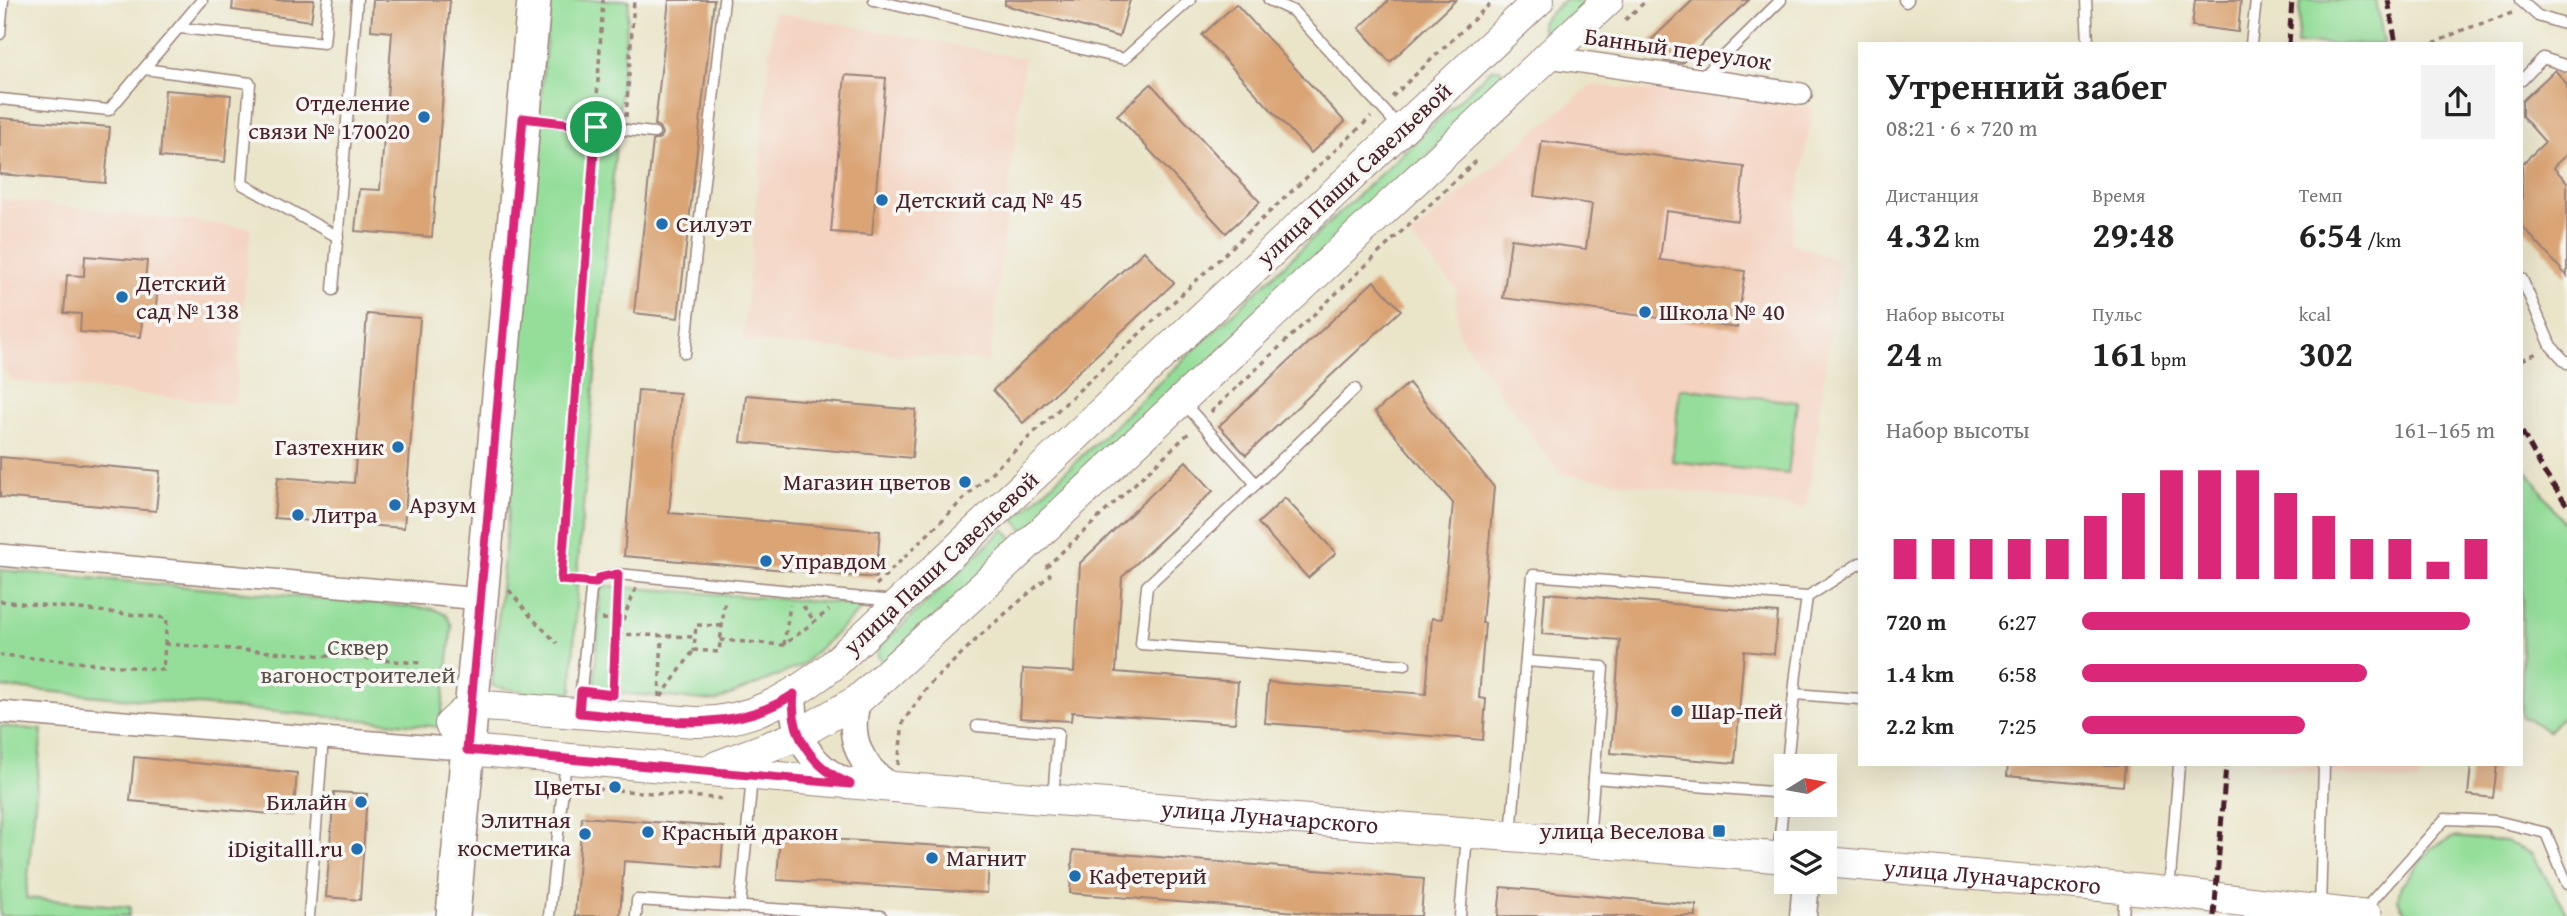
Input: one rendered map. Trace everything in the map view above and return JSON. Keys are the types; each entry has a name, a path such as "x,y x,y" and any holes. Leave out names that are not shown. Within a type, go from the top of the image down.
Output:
{"main road":[{"path":"482,594 513,0"},
{"path":"434,916 459,732 482,594 534,0"},
{"name":"улица Паши Савельевой","path":"459,732 580,702 716,722 762,711 794,694 832,666 1539,0"},
{"name":"улица Паши Савельевой","path":"459,732 567,772 702,770 751,755 799,735 858,700 1191,411 1542,62 1613,13"},
{"path":"1503,34 1542,62"},
{"path":"453,916 459,732"},
{"name":"улица Паши Савельевой","path":"702,770 751,788"},
{"name":"улица Луначарского","path":"751,788 850,784 1774,857"},
{"name":"улица Луначарского","path":"1837,864 2124,902 2168,892 2345,914"}],"street":[{"name":"Банный переулок","path":"1542,62 1701,79 1801,94"},
{"path":"0,555 482,594"},
{"path":"794,694 793,710 799,735 817,763 850,784"},
{"path":"858,700 853,725 858,751 872,773 895,788"},
{"path":"0,712 323,738 459,732"},
{"path":"1803,916 1805,894"}],"lane":[{"path":"0,34 3,0"},
{"path":"0,99 109,110 202,0"},
{"path":"180,28 324,43 328,0"},
{"path":"333,290 357,0"},
{"path":"685,353 703,139 724,0"},
{"path":"874,0 1124,59 1190,0"},
{"path":"1269,0 1293,11 1402,129"},
{"path":"1701,79 1781,0"},
{"path":"2086,0 2088,42"},
{"path":"2251,42 2256,0"},
{"path":"2524,4 2538,16 2567,25"},
{"path":"2523,79 2543,58 2567,66"},
{"path":"144,69 250,83 242,184 338,237"},
{"path":"523,118 654,133"},
{"path":"2523,281 2551,346 2567,363"},
{"path":"1356,389 1147,586 1141,644 1405,665"},
{"path":"1191,411 1256,484"},
{"path":"1511,836 1533,575 1807,597 1858,563"},
{"path":"580,702 591,590 599,578 618,574 899,602"},
{"path":"1788,754 1807,597"},
{"path":"1526,661 1603,667 1589,843"},
{"path":"1794,694 1858,699"},
{"path":"977,726 1058,733 1053,800"},
{"path":"309,916 323,738"},
{"path":"2168,892 2179,766"},
{"path":"2324,766 2345,914"},
{"path":"549,916 567,772"},
{"path":"1594,778 1774,792"},
{"path":"740,907 751,788"},
{"path":"2345,914 2445,819 2496,821 2546,834 2567,884"},
{"path":"1460,916 1467,833"},
{"path":"636,916 637,900 881,916"}],"path":[{"path":"596,583 561,580 596,127 603,0"},
{"path":"625,130 634,0"},
{"path":"849,596 877,584 978,485 1494,0"},
{"path":"1613,13 1647,0"},
{"path":"2437,42 2524,4"},
{"path":"1046,567 1191,411 1482,155"},
{"path":"613,695 618,574"},
{"path":"895,788 903,722 928,686 984,632 1050,575"},
{"path":"617,634 641,576"},
{"path":"694,650 719,652 726,584"},
{"path":"784,645 792,590"},
{"path":"482,594 531,618 557,643"},
{"path":"0,601 167,618 163,670 0,655"},
{"path":"720,640 784,645 828,611"},
{"path":"659,699 694,650 696,625 722,626"},
{"path":"617,634 695,638"},
{"path":"659,699 662,636"},
{"path":"165,644 421,663"},
{"path":"580,702 613,695 625,696"},
{"path":"648,698 659,699"},
{"path":"567,772 751,788"}],"shaded area":[{"name":"Детский сад № 45","path":"774,12 1024,58 989,361 743,341"},
{"name":"Школа № 40","path":"1591,85 1813,107 1790,242 1840,261 1806,509 1559,473 1458,334 1456,289 1410,236"},
{"name":"Детский сад № 138","path":"0,199 251,228 234,404 13,381 0,366"},
{"path":"2259,766 2425,766 2418,783"}],"green space":[{"path":"550,0 629,0 578,563 572,690 566,699 492,686 511,482 507,455"},
{"path":"1564,0 1592,0 1555,34 1547,35 1542,30 1541,22"},
{"path":"2301,0 2376,0 2384,42 2297,42"},
{"path":"1492,69 1500,69 1505,74 1505,82 1027,534 1014,520"},
{"path":"1680,388 1797,402 1788,474 1672,461"},
{"path":"2523,464 2567,527 2567,712 2548,732 2523,717"},
{"path":"1004,529 1017,543 883,663 877,649"},
{"name":"Сквер вагоностроителей","path":"0,570 434,609 446,615 452,626 440,727 0,687"},
{"path":"607,586 866,605 801,666 716,701 594,691 600,591"},
{"path":"0,726 42,730 26,898 130,907 129,916 0,916"},
{"path":"2454,837 2505,841 2532,854 2566,916 2428,916 2405,913 2398,900 2400,888 2432,847"}],"building":[{"path":"233,0 314,0 311,21 232,10"},
{"path":"373,0 450,0 432,237 355,231 359,189 380,190 392,32 371,30"},
{"path":"669,0 714,0 678,318 634,313 653,141 660,138 662,133 655,125"},
{"path":"1005,0 1130,0 1119,37 1005,5"},
{"path":"1389,0 1456,0 1390,62 1359,28"},
{"path":"1693,0 1749,0 1682,63 1665,61 1648,43"},
{"path":"2195,0 2241,0 2238,32 2192,26"},
{"path":"1236,4 1345,122 1311,153 1202,35"},
{"path":"2555,70 2567,84 2567,154 2553,167 2567,182 2567,276 2523,227 2523,163 2545,142 2523,117 2523,100"},
{"path":"845,75 886,78 872,235 831,232"},
{"path":"1151,84 1260,202 1226,233 1117,115"},
{"path":"165,90 231,95 225,162 160,157"},
{"path":"0,118 110,127 105,183 0,174"},
{"path":"1542,141 1744,167 1738,221 1666,211 1660,260 1745,271 1737,328 1503,298 1511,239 1586,249 1592,204 1534,196"},
{"path":"1144,251 1174,283 1023,423 993,390"},
{"path":"85,256 147,261 145,281 158,282 155,320 142,319 141,337 80,332 81,314 64,313 67,275 84,276"},
{"path":"1374,281 1401,310 1246,455 1219,426"},
{"path":"367,314 420,318 404,528 274,518 278,477 354,483"},
{"path":"1409,383 1494,487 1482,623 1485,623 1479,698 1486,699 1483,740 1265,723 1268,682 1426,694 1432,618 1442,619 1453,503 1375,412"},
{"path":"638,390 680,393 669,513 880,531 876,578 624,556"},
{"path":"746,395 916,410 912,458 741,442"},
{"path":"0,457 160,471 156,511 0,497"},
{"path":"1186,461 1213,491 1122,577 1116,672 1238,682 1235,723 1072,712 1071,721 1020,718 1023,669 1074,672 1080,563"},
{"path":"1285,498 1336,553 1308,578 1258,523"},
{"path":"1545,593 1778,613 1774,654 1744,651 1735,763 1611,753 1620,640 1542,634"},
{"path":"134,757 297,773 293,816 130,801"},
{"path":"2008,766 2125,766 2123,786 2007,776"},
{"path":"2471,766 2497,766 2493,798 2468,795"},
{"path":"334,792 367,794 360,900 326,897"},
{"path":"582,817 724,827 721,868 624,861 620,916 575,916"},
{"path":"780,836 990,849 987,893 777,880"},
{"path":"1073,850 1424,879 1421,916 1345,916 1070,893"},
{"path":"1501,887 1696,905 1696,916 1498,916"}],"railway":[{"path":"2289,42 2292,0"},
{"path":"2388,0 2396,42"},
{"path":"2523,434 2544,472 2567,505"},
{"path":"2214,916 2226,766"}],"place":[{"name":"Отделение связи № 170020","path":"424,117"},
{"name":"Детский сад № 45","path":"882,200"},
{"name":"Силуэт","path":"662,224"},
{"name":"Детский сад № 138","path":"122,297"},
{"name":"Школа № 40","path":"1645,312"},
{"name":"Газтехник","path":"398,447"},
{"name":"Магазин цветов","path":"965,482"},
{"name":"Арзум","path":"395,505"},
{"name":"Литра","path":"298,515"},
{"name":"Управдом","path":"766,561"},
{"name":"Шар-пей","path":"1677,711"},
{"name":"Цветы","path":"615,787"},
{"name":"Билайн","path":"361,802"},
{"name":"улица Веселова","path":"1719,831"},
{"name":"Красный дракон","path":"648,832"},
{"name":"Элитная косметика","path":"585,834"},
{"name":"iDigitalll.ru","path":"357,849"},
{"name":"Магнит","path":"932,858"},
{"name":"Кафетерий","path":"1075,876"}],"route":[{"path":"523,118 596,127 561,580 596,583 599,578 618,574 617,634 613,695 581,691 579,713 716,722 762,711 794,694 796,727 805,748 824,770 850,784 467,750 523,118"}]}
